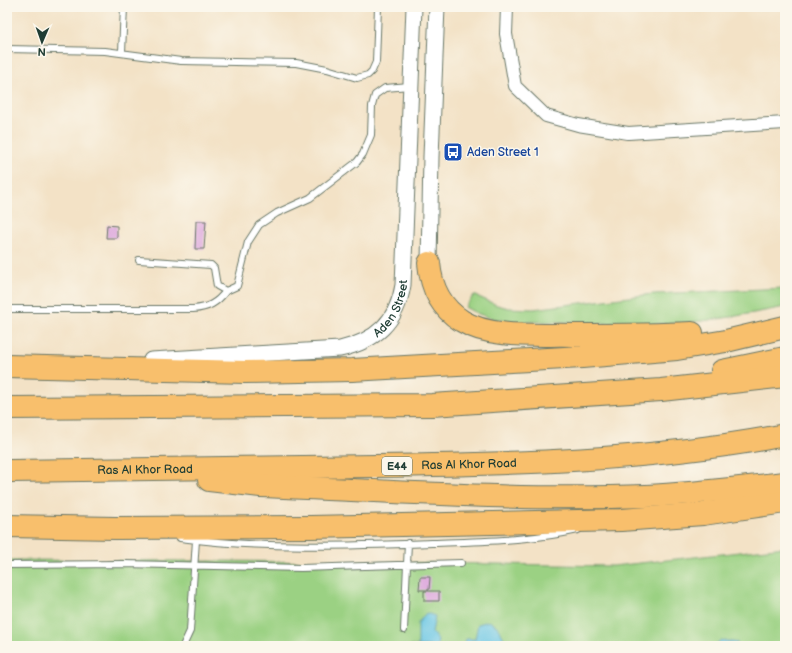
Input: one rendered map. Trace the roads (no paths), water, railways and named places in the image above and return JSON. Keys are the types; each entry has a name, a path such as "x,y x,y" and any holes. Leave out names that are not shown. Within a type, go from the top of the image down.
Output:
{"highway":[{"path":"429,263 433,285 447,308 464,322 490,331 537,334 658,335 785,327"},
{"path":"7,366 245,372 352,370 582,357 677,349 726,341 785,327"},
{"path":"661,390 716,373 785,358"},
{"path":"7,408 432,405 661,390 785,376"},
{"name":"Ras Al Khor Road","path":"7,471 175,470 484,464 670,452 730,445 785,436"},
{"path":"175,470 211,480 244,485 526,497 647,496 714,491 785,483"},
{"path":"7,526 115,528 428,526 621,520 703,514 785,502"}],"street":[{"name":"Aden Street","path":"106,368 153,360 340,349 356,346 366,341 384,328 396,310 403,285 414,7"},
{"path":"429,263 431,157 437,7"},
{"path":"507,7 506,34 515,86 546,116 578,125 628,133 785,123"}],"lane":[{"path":"122,52 124,7"},
{"path":"7,49 122,52 181,61 296,63 327,69 357,78 368,75 372,71 376,62 378,7"},
{"path":"7,309 203,309 220,299 226,291 236,286 248,242 259,225 277,213 310,198 357,162 363,154 371,134 372,106 376,95 385,88 411,86"},
{"path":"139,260 211,265 214,268 215,284 220,289 226,291"},
{"path":"173,537 254,544 408,543 509,540 587,528 621,520"},
{"path":"115,528 158,535"},
{"path":"183,646 190,631 196,540"},
{"path":"404,630 408,543"},
{"path":"7,566 124,564 301,568 461,563"}],"water":[{"path":"426,613 435,616 432,633 438,640 437,646 418,646 418,623"},
{"path":"489,621 498,627 508,646 464,646 466,639 475,639 478,624"},
{"path":"721,640 738,643 735,646 714,646"}],"place":[{"name":"Aden Street 1","path":"453,152"}]}
